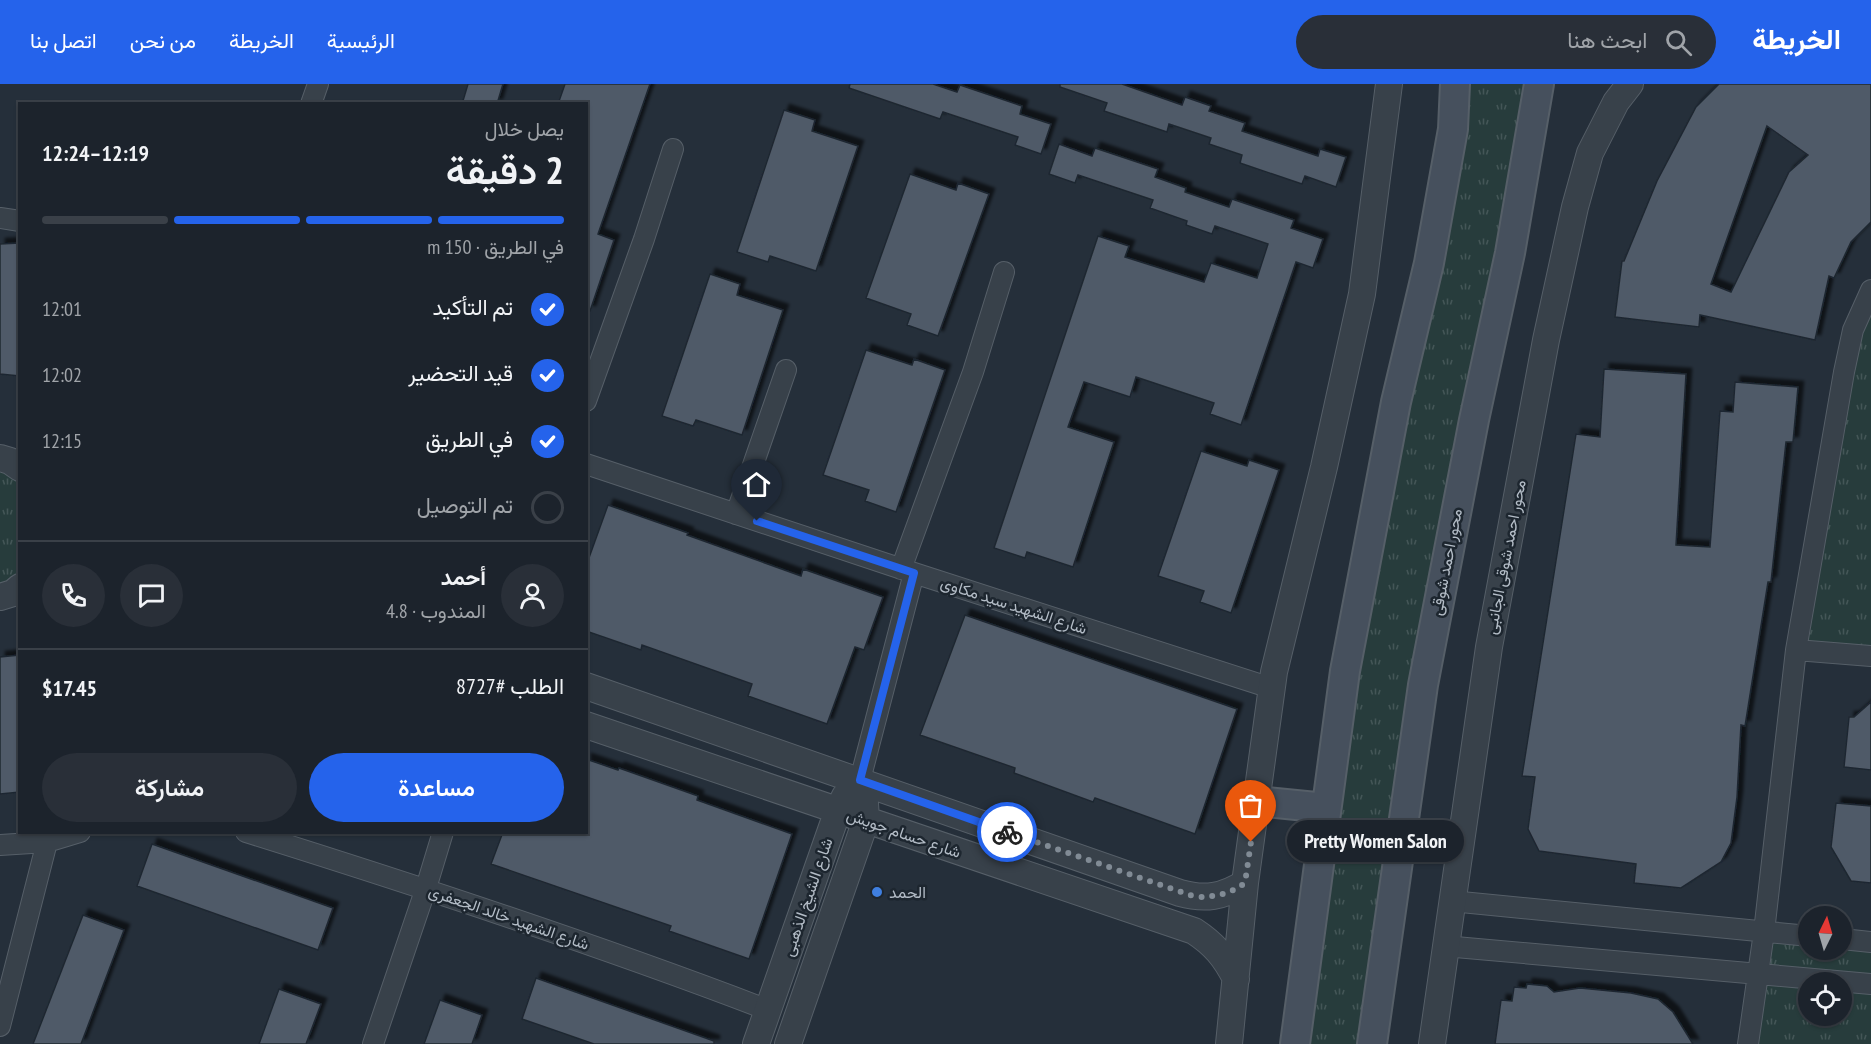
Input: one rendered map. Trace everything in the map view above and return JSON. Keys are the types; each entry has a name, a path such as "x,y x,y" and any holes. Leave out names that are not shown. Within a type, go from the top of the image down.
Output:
{"main road":[{"path":"1295,1044 1345,671 1396,402 1429,263 1453,129 1455,84"},
{"name":"محور احمد شوقى","path":"1372,1044 1423,686 1474,420 1510,253 1539,84"},
{"path":"1256,801 1326,808"}],"street":[{"path":"312,102 318,84"},
{"path":"1229,1044 1245,883 1271,688 1324,467 1362,294 1389,84"},
{"name":"محور احمد شوقى الجانبى","path":"1432,1044 1444,946 1489,646 1546,340 1575,207 1590,153 1616,102 1630,84"},
{"path":"588,395 673,149"},
{"path":"0,218 18,221"},
{"path":"860,780 908,571 1004,272"},
{"path":"1748,1044 1764,932 1796,650 1844,372 1853,330 1871,290"},
{"path":"736,514 786,370"},
{"path":"0,458 18,467"},
{"name":"شارع الشهيد سيد مكاوى","path":"588,465 1271,688"},
{"path":"0,597 18,588"},
{"path":"1796,650 1871,657"},
{"path":"588,687 1196,897 1214,897 1230,892 1245,883"},
{"name":"شارع حسام جويش","path":"588,726 1194,931 1212,943 1226,959 1236,979"},
{"name":"شارع الشيخ الذهبى","path":"756,1044 838,810 846,794 860,780"},
{"name":"شارع الشيخ الذهبى","path":"788,1044 866,820 865,799 860,780"},
{"path":"0,845 47,842 73,834"},
{"name":"شارع الشهيد خالد الجعفرى","path":"252,834 426,888 677,975 768,1010"},
{"path":"373,1044 442,834"},
{"path":"0,1026 47,842"},
{"path":"1451,901 1798,935"},
{"path":"1852,940 1871,942"},
{"path":"1444,946 1871,984"}],"green space":[{"path":"1455,84 1539,84 1372,1044 1295,1044"},
{"path":"1871,290 1871,656 1796,650"},
{"path":"0,458 18,467 18,588 0,597"},
{"path":"1764,932 1798,935 1798,960 1852,960 1852,940 1871,941 1871,1044 1748,1044"}],"building":[{"path":"468,84 503,84 498,102 463,102"},
{"path":"565,84 650,84 598,234 614,240 590,311 588,310 588,102 559,102"},
{"path":"850,84 933,84 957,92 960,85 1022,106 1020,114 1051,124 1041,154 1015,145 1018,137 943,112 940,119 849,88"},
{"path":"1060,84 1122,84 1182,105 1185,97 1211,106 1209,111 1245,123 1242,131 1318,156 1320,149 1346,157 1336,187 1305,176 1302,184 1240,163 1242,155 1209,144 1211,138 1169,124 1167,132 1104,111 1107,103 1060,87"},
{"path":"1719,84 1871,84 1871,222 1851,242 1834,278 1829,276 1815,340 1700,315 1699,327 1615,317 1622,261 1624,261 1657,181 1696,107","holes":["1767,126 1808,155 1789,172 1731,292 1711,284"]},
{"path":"784,110 815,120 812,131 858,146 816,271 770,256 768,262 737,252"},
{"path":"1059,144 1092,156 1095,148 1158,169 1155,177 1186,188 1185,192 1229,207 1232,199 1294,220 1291,228 1323,239 1313,268 1296,262 1241,425 1210,414 1214,403 1136,377 1130,397 1084,382 1068,427 1114,442 1073,567 1027,552 1025,558 994,548 1098,236 1129,246 1125,257 1204,282 1211,263 1257,278 1268,244 1215,226 1212,234 1186,225 1187,221 1150,208 1153,200 1078,175 1075,183 1049,174"},
{"path":"910,174 956,190 958,183 989,194 938,336 907,325 911,314 866,298"},
{"path":"18,243 18,376 0,374 0,244"},
{"path":"710,274 740,284 737,295 783,310 742,435 696,420 693,426 662,416"},
{"path":"866,350 912,365 914,359 945,370 896,512 865,501 869,490 823,475"},
{"path":"1604,369 1686,374 1676,545 1710,547 1720,411 1733,412 1735,382 1798,387 1793,442 1786,442 1771,582 1768,582 1745,726 1741,725 1737,797 1731,843 1721,862 1681,888 1634,883 1636,864 1539,851 1528,829 1535,777 1522,776 1576,434 1600,437"},
{"path":"1201,451 1247,466 1249,460 1279,470 1231,613 1200,602 1204,591 1158,576"},
{"path":"608,505 801,576 803,569 883,597 864,650 855,647 827,724 748,696 752,684 642,645 641,650 588,632 588,560"},
{"path":"965,615 1237,709 1195,834 1095,798 1093,802 1014,773 1015,768 920,735"},
{"path":"18,655 18,792 0,794 0,657"},
{"path":"1871,702 1871,770 1844,767 1849,717 1854,717"},
{"path":"588,760 618,770 619,768 698,796 697,800 792,834 749,959 669,931 671,926 491,864 502,834 588,834"},
{"path":"1836,803 1871,806 1871,883 1851,881 1831,847"},
{"path":"152,844 333,908 318,950 137,886"},
{"path":"83,915 124,930 81,1044 33,1044"},
{"path":"536,978 714,1041 714,1044 594,1044 522,1019"},
{"path":"1527,984 1547,986 1554,992 1580,988 1631,993 1658,999 1673,1012 1693,1044 1495,1044 1501,1000 1512,1001 1514,987 1526,988"},
{"path":"279,989 321,1004 306,1044 259,1044"},
{"path":"440,1000 482,1015 472,1044 424,1044"}],"way so far":[{"path":"1007,832 1196,897 1214,897 1230,892 1245,883 1251,842"}],"place":[{"name":"Pretty Women Salon","path":"1251,842"},
{"name":"الحمد","path":"877,892"}],"route":[{"path":"757,521 914,573 860,780 1007,832"}]}
